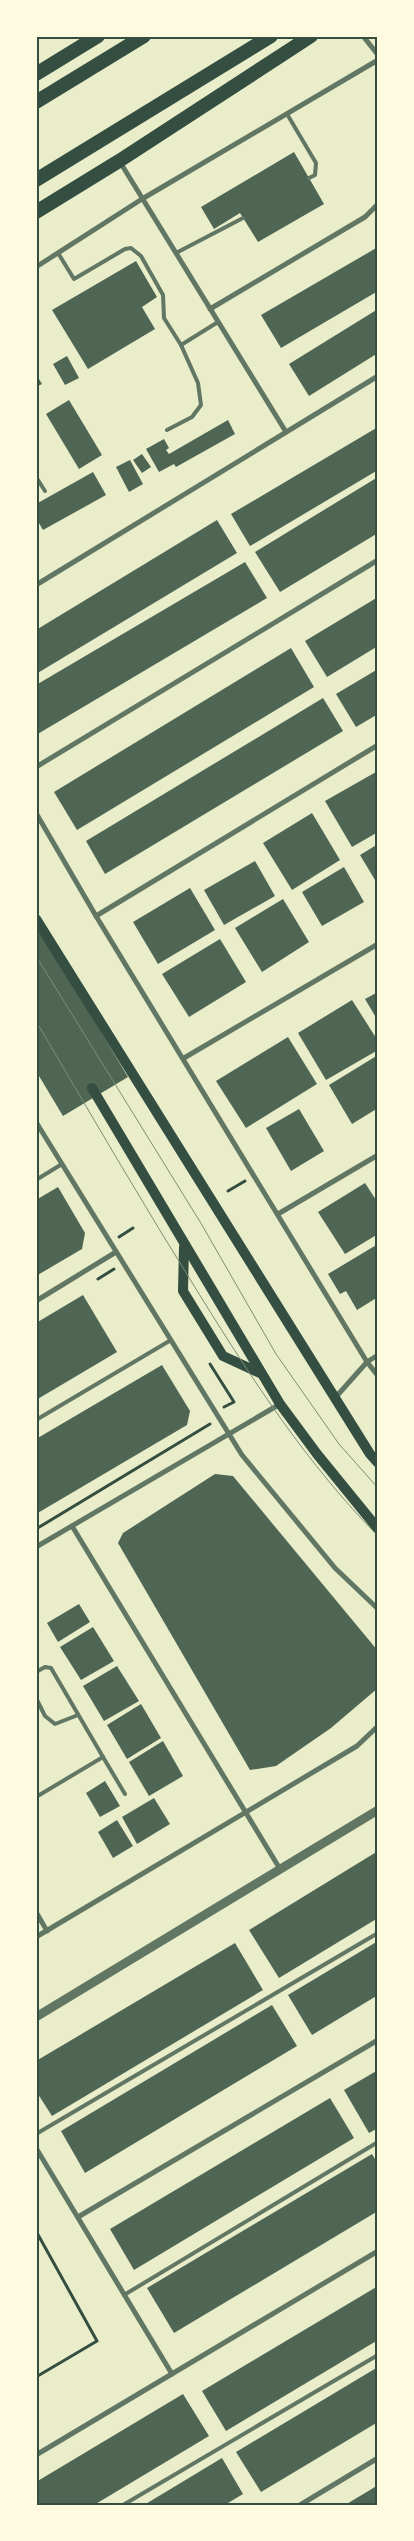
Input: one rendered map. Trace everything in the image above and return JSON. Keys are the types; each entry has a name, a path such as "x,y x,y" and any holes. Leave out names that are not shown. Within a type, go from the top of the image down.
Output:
{"highway":[{"path":"36,74 98,36"},
{"path":"36,102 144,36"},
{"path":"36,180 271,36"},
{"path":"36,212 119,161 311,36"}],"main road":[{"path":"36,918 334,1398 378,1463"},
{"path":"92,1088 280,1404 350,1496 378,1528"},
{"path":"184,1245 183,1292 223,1356 260,1373"}],"street":[{"path":"363,36 378,55"},
{"path":"36,267 142,199 378,60"},
{"path":"119,161 286,432"},
{"path":"210,309 364,217 378,204"},
{"path":"36,585 378,376"},
{"path":"36,767 378,560"},
{"path":"96,916 378,745"},
{"path":"36,813 96,916 367,1362 378,1376"},
{"path":"184,1058 378,944"},
{"path":"36,1122 242,1455 335,1568 378,1609"},
{"path":"278,1214 378,1155"},
{"path":"36,1301 116,1252"},
{"path":"334,1398 367,1362 378,1355"},
{"path":"36,1547 280,1404"},
{"path":"72,1526 280,1869"},
{"path":"36,1937 246,1814 357,1746 378,1726"},
{"path":"36,2017 378,1810"},
{"path":"36,1912 47,1931"},
{"path":"78,2217 378,2040"},
{"path":"36,2148 172,2374"},
{"path":"36,2455 378,2251"},
{"path":"300,2505 378,2458"}],"lane":[{"path":"287,114 316,163 315,175 309,178"},
{"path":"176,253 243,218"},
{"path":"58,253 74,279 125,249 131,248 136,250 163,295 164,318 181,345 198,383 202,405 192,418 167,430"},
{"path":"181,345 218,322"},
{"path":"36,477 45,491"},
{"path":"36,1180 62,1164"},
{"path":"36,1420 170,1340"},
{"path":"36,1672 45,1667 51,1668 125,1794"},
{"path":"36,1698 45,1716 55,1724 78,1715"},
{"path":"36,1797 103,1757"},
{"path":"36,2134 378,1934"},
{"path":"124,2295 378,2142"},
{"path":"123,2505 378,2355"}],"path":[{"path":"228,1191 255,1175"},
{"path":"110,1242 133,1228"},
{"path":"209,1363 234,1402 215,1412"},
{"path":"36,1528 219,1419"},
{"path":"36,2231 97,2341 36,2377"}],"building":[{"path":"294,152 324,204 258,242 240,213 214,229 201,207"},
{"path":"378,247 378,291 281,348 261,315"},
{"path":"136,261 157,297 142,307 155,329 88,369 52,310"},
{"path":"378,309 378,353 309,396 289,364"},
{"path":"67,356 79,378 65,385 53,364"},
{"path":"36,374 42,384 36,387"},
{"path":"69,400 102,455 79,469 46,414"},
{"path":"228,420 235,434 176,467 174,464 159,472 146,449 164,439 169,448 166,450 169,454"},
{"path":"378,427 378,470 250,546 231,514"},
{"path":"142,454 151,467 142,473 133,460"},
{"path":"130,460 143,484 129,492 116,467"},
{"path":"93,472 106,495 43,530 36,518 36,504"},
{"path":"378,477 378,533 280,592 255,552"},
{"path":"217,520 237,553 36,674 36,630"},
{"path":"245,562 267,598 36,735 36,685"},
{"path":"378,597 378,646 327,677 305,641"},
{"path":"291,648 314,687 77,830 54,792"},
{"path":"378,669 378,714 356,727 336,694"},
{"path":"323,698 343,731 105,874 86,841"},
{"path":"376,772 378,832 352,847 325,801"},
{"path":"312,813 340,860 292,890 263,843"},
{"path":"378,844 378,885 360,855"},
{"path":"255,861 275,896 224,925 204,890"},
{"path":"344,867 364,902 322,926 302,892"},
{"path":"190,888 215,930 158,964 133,922"},
{"path":"283,899 309,942 262,972 235,928"},
{"path":"36,924 128,1077 63,1116 36,1071"},
{"path":"220,939 246,982 189,1017 162,974"},
{"path":"378,992 378,1021 365,999"},
{"path":"352,1000 378,1041 378,1050 326,1080 298,1033"},
{"path":"288,1037 317,1084 246,1128 216,1081"},
{"path":"378,1055 378,1108 352,1124 329,1085"},
{"path":"299,1109 324,1151 291,1171 266,1128"},
{"path":"365,1183 378,1203 378,1234 345,1254 318,1212"},
{"path":"58,1187 85,1233 82,1249 36,1276 36,1200"},
{"path":"378,1244 378,1297 357,1310 346,1291 340,1294 328,1274"},
{"path":"83,1295 117,1352 36,1400 36,1323"},
{"path":"162,1365 190,1411 187,1425 36,1514 36,1439"},
{"path":"215,1474 233,1476 378,1651 378,1688 331,1728 276,1766 250,1770 118,1543 123,1533"},
{"path":"79,1604 90,1622 58,1642 47,1623"},
{"path":"93,1627 114,1661 81,1680 60,1647"},
{"path":"117,1666 139,1701 104,1721 83,1686"},
{"path":"141,1704 161,1738 127,1759 107,1725"},
{"path":"163,1741 183,1776 149,1796 129,1762"},
{"path":"105,1781 120,1806 100,1817 86,1793"},
{"path":"154,1798 170,1824 137,1844 122,1817"},
{"path":"117,1820 133,1846 113,1858 98,1832"},
{"path":"378,1851 378,1918 279,1978 249,1930"},
{"path":"378,1941 378,1995 312,2035 288,1995"},
{"path":"235,1943 263,1990 52,2116 36,2091 36,2061"},
{"path":"272,2005 297,2046 85,2173 61,2131"},
{"path":"378,2070 378,2128 369,2133 344,2090"},
{"path":"330,2098 354,2138 134,2270 110,2229"},
{"path":"372,2154 378,2164 378,2211 174,2333 147,2288"},
{"path":"378,2286 378,2340 226,2431 202,2391"},
{"path":"378,2367 378,2422 261,2492 236,2452"},
{"path":"183,2394 209,2436 94,2505 36,2505 36,2482"},
{"path":"222,2458 243,2494 228,2503 144,2505"},
{"path":"378,2485 378,2505 345,2505 370,2490"}],"tram line":[{"path":"36,956 202,1225 276,1354 339,1444 378,1488"},
{"path":"36,1021 117,1159 261,1391 328,1481 378,1536"}]}
